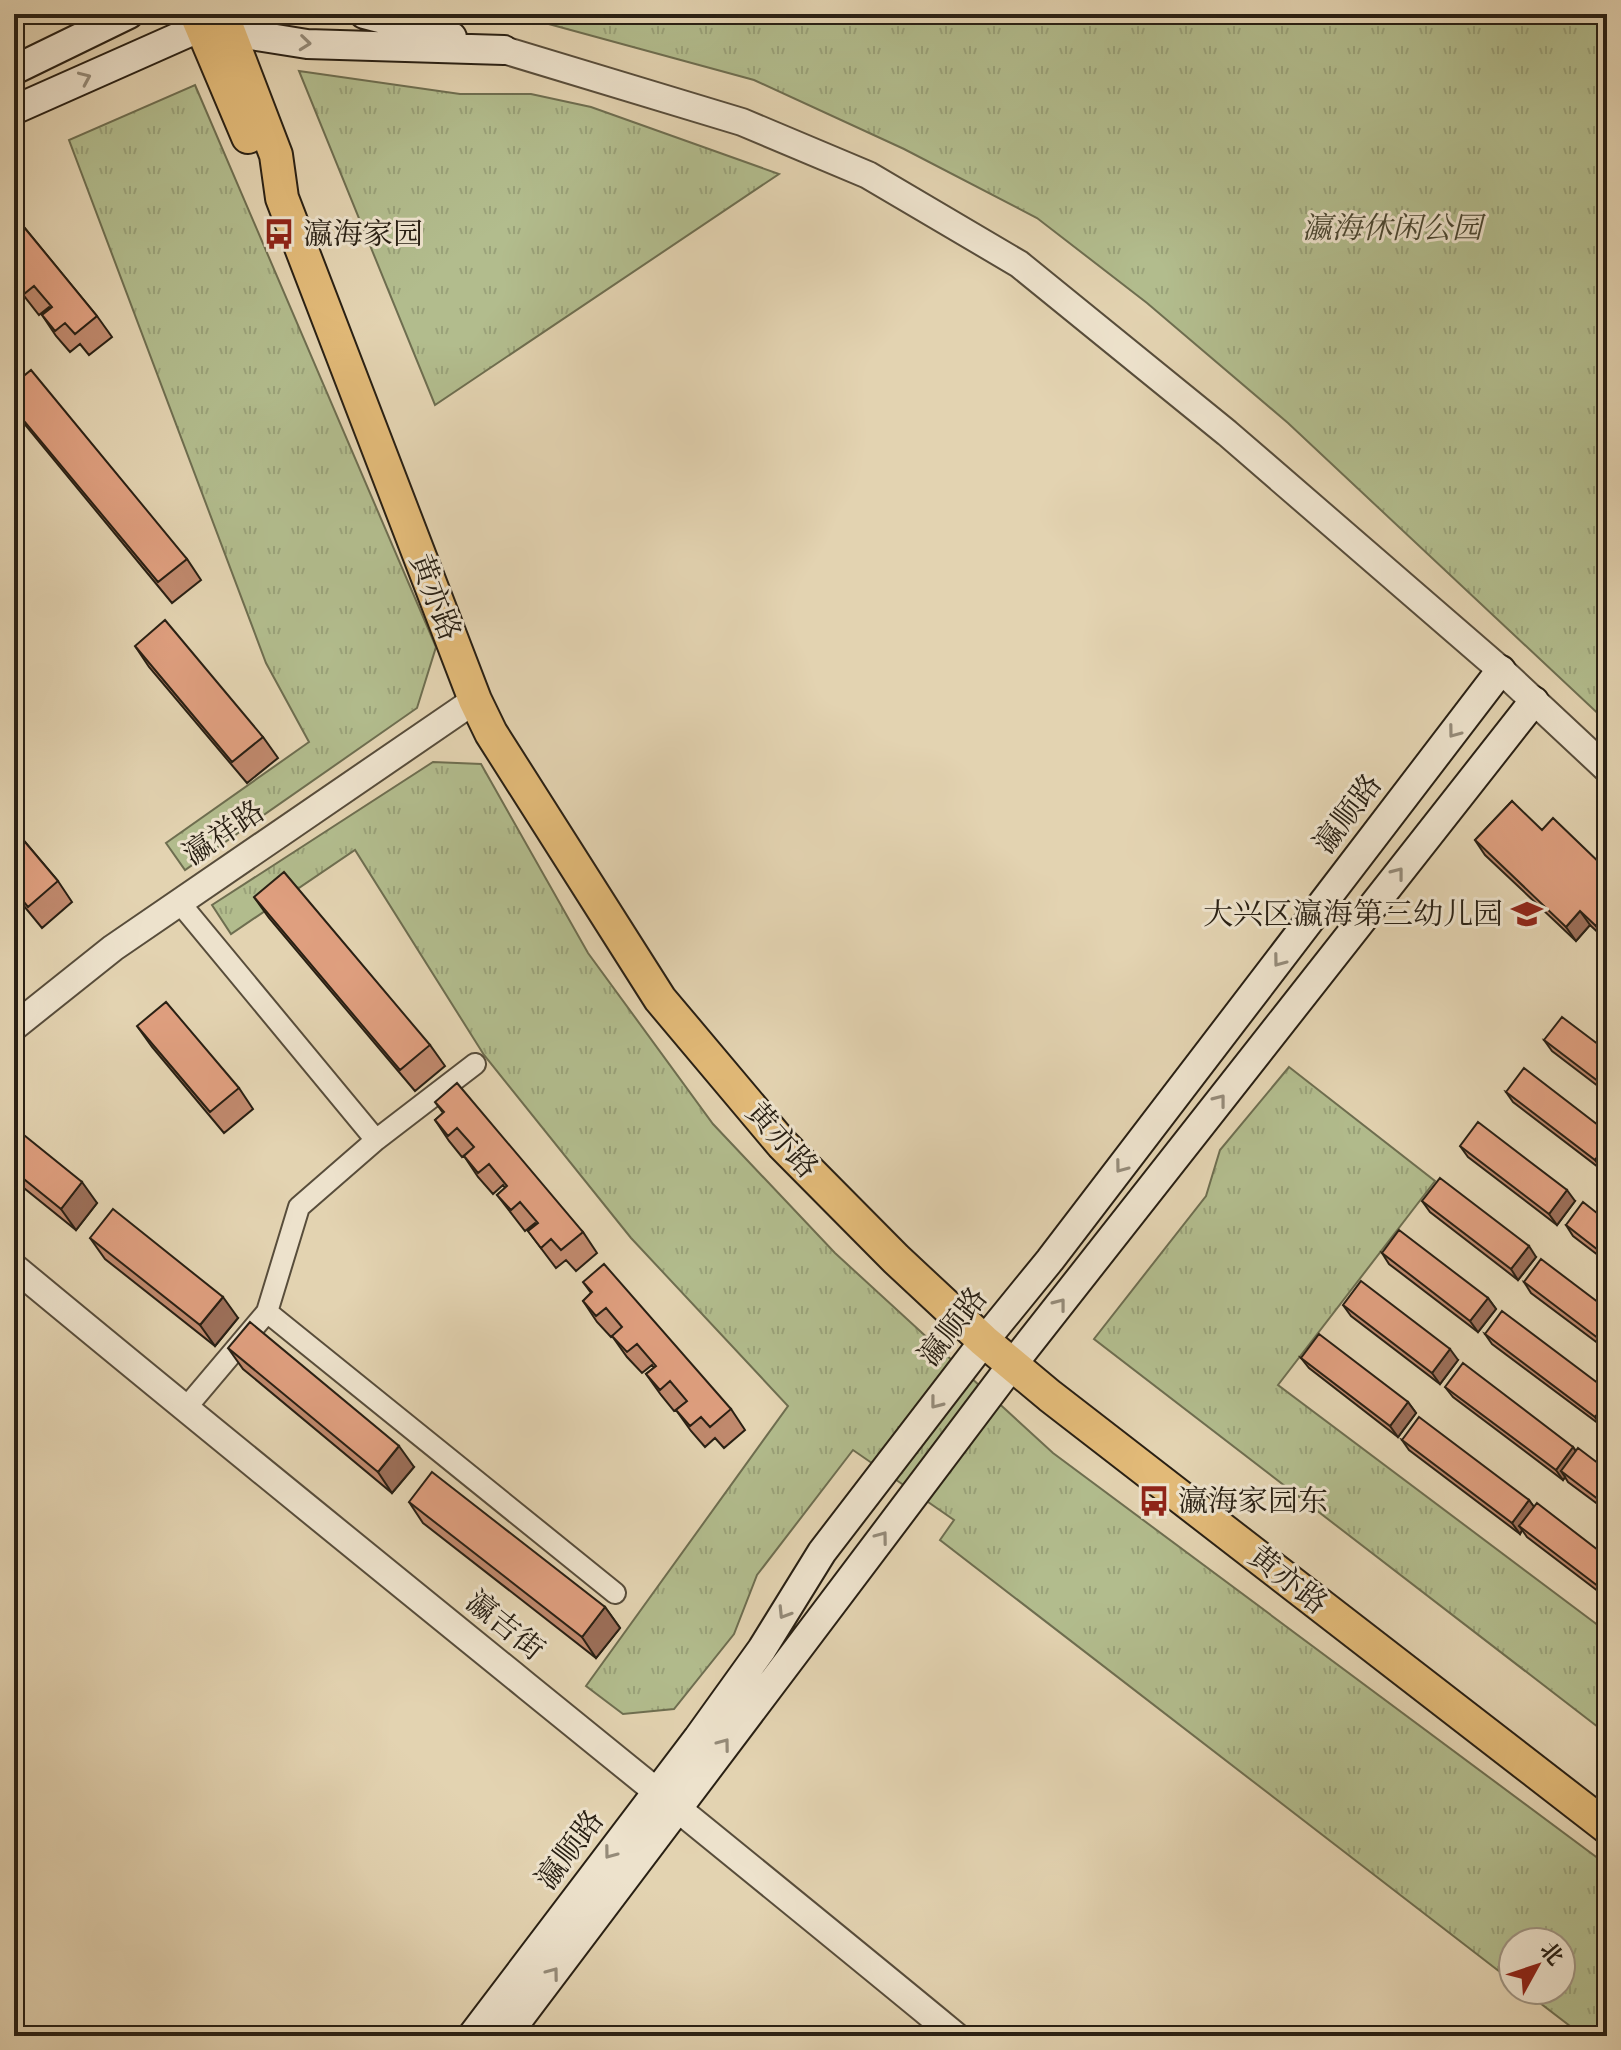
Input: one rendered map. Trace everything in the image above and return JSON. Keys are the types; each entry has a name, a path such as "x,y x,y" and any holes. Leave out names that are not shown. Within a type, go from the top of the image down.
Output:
{"main road":[{"path":"14,70 129,14"},
{"path":"364,14 504,50"},
{"path":"14,110 212,22 307,44 504,50"},
{"name":"黄亦路","path":"212,22 276,155 282,198 475,700 491,733 660,999 782,1144 896,1259 984,1341 1607,1827"},
{"name":"瀛顺路","path":"506,2036 667,1798 822,1552 1060,1247 1501,670"},
{"name":"瀛顺路","path":"472,2036 667,1798 1012,1365 1534,701"}],"street":[{"path":"504,50 756,127 868,175 1019,264 1227,433 1501,670 1607,769"},
{"name":"瀛祥路","path":"14,1027 113,948 475,700"},
{"path":"179,902 376,1140"},
{"path":"185,1409 267,1312 299,1207 376,1140 475,1064"},
{"name":"瀛吉街","path":"14,1267 956,2036"},
{"path":"267,1312 615,1593"}],"green space":[{"name":"瀛海休闲公园","path":"502,14 1607,14 1607,722 1288,423 1147,303 1037,218 904,149 754,80"},
{"path":"299,71 460,94 531,94 591,107 779,174 435,405"},
{"path":"195,85 436,647 417,708 185,870 166,843 309,742 266,663 69,140"},
{"path":"433,762 481,764 588,953 713,1124 835,1253 1053,1453 1607,1865 1607,2036 1583,2036 1544,2006 1577,2006 1577,1926 1497,1926 1497,1970 940,1540 954,1520 853,1450 757,1575 734,1634 674,1709 623,1714 586,1686 788,1406 631,1238 484,1055 355,850 231,934 212,905"},
{"path":"1289,1067 1435,1181 1278,1385 1607,1632 1607,1734 1094,1339 1206,1196 1220,1150"}],"building":[{"path":"14,215 97,316 75,334 65,323 55,331 42,315 52,307 34,286 24,294 14,282 14,276 21,270 14,261"},
{"path":"31,370 187,559 158,582 14,409 14,384"},
{"path":"165,620 263,737 232,762 135,646"},
{"path":"1512,801 1542,830 1553,818 1607,870 1607,914 1596,926 1580,911 1566,927 1475,840"},
{"path":"14,829 58,881 28,907 14,890"},
{"path":"284,872 430,1045 400,1070 254,897"},
{"path":"166,1002 239,1088 210,1112 137,1026"},
{"path":"1562,1017 1607,1051 1607,1088 1544,1040"},
{"path":"1524,1068 1607,1132 1607,1143 1595,1160 1506,1092"},
{"path":"457,1083 583,1232 561,1250 551,1239 541,1248 528,1231 538,1223 520,1202 511,1210 497,1195 507,1186 489,1164 478,1173 464,1156 474,1147 457,1128 448,1136 435,1120 444,1112 435,1102"},
{"path":"1478,1122 1567,1190 1549,1214 1460,1146"},
{"path":"14,1127 82,1182 61,1209 14,1171"},
{"path":"1440,1178 1529,1246 1511,1269 1422,1201"},
{"path":"1583,1202 1607,1221 1607,1257 1566,1225"},
{"path":"113,1209 223,1297 200,1325 90,1238"},
{"path":"1399,1230 1488,1298 1470,1321 1382,1253"},
{"path":"1541,1259 1607,1309 1607,1345 1524,1282"},
{"path":"604,1264 731,1409 710,1427 701,1417 690,1426 676,1410 687,1401 670,1381 660,1390 646,1374 656,1366 637,1344 627,1352 612,1336 622,1327 606,1308 596,1316 583,1301 592,1292 583,1282"},
{"path":"1361,1281 1450,1349 1432,1373 1343,1305"},
{"path":"1502,1311 1607,1390 1607,1401 1595,1417 1485,1334"},
{"path":"250,1322 399,1446 378,1472 228,1348"},
{"path":"1319,1334 1408,1402 1390,1426 1301,1358"},
{"path":"1463,1363 1573,1447 1556,1470 1445,1387"},
{"path":"1607,1411 1607,1427 1599,1421"},
{"path":"1419,1417 1529,1500 1512,1523 1402,1440"},
{"path":"1578,1448 1607,1470 1607,1506 1561,1471"},
{"path":"432,1472 605,1607 582,1637 409,1502"},
{"path":"1537,1503 1607,1557 1607,1593 1519,1526"}],"place":[{"name":"瀛海家园","path":"279,234"},
{"name":"大兴区瀛海第三幼儿园","path":"1527,914"},
{"name":"瀛海家园东","path":"1154,1501"}]}
